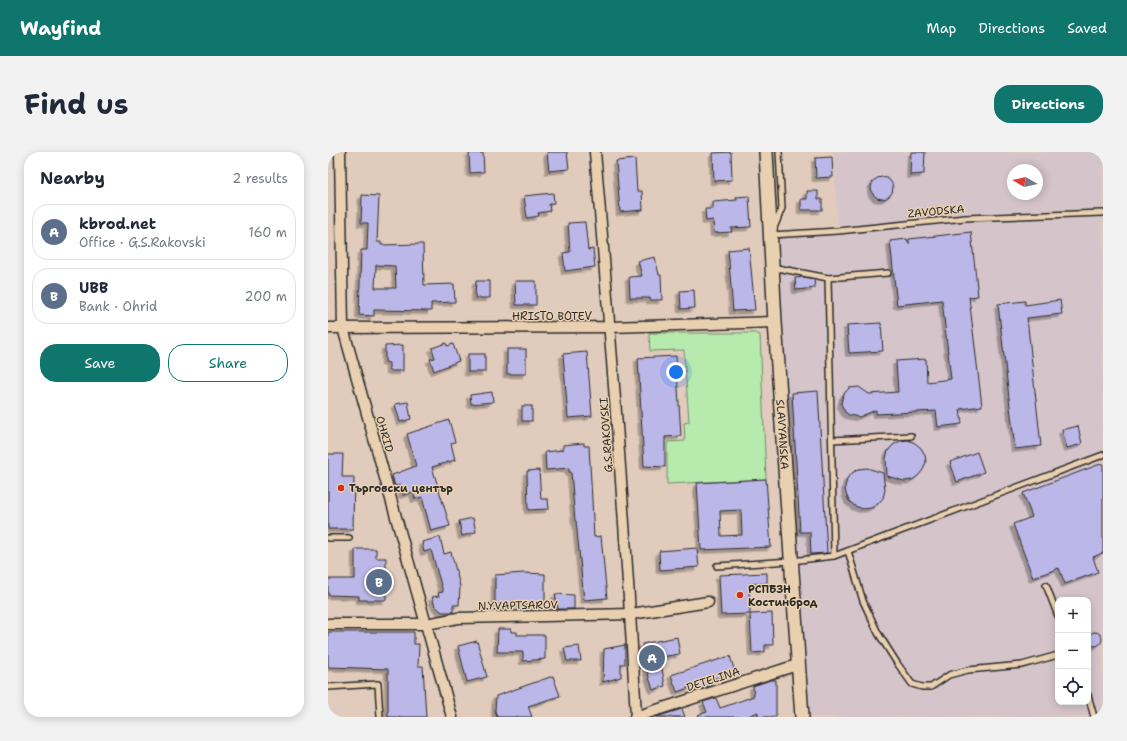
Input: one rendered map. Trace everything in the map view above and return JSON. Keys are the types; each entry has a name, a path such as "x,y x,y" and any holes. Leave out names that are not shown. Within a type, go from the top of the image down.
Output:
{"street":[{"name":"OHRID","path":"340,152 343,328 452,717"},
{"name":"G.S.RAKOVSKI","path":"595,152 610,328 631,614 636,717"},
{"name":"SLAVYANSKA","path":"766,152 775,322 797,665 802,717"},
{"name":"HRISTO BOTEV","path":"328,328 610,328 775,322"},
{"name":"N.Y.VAPTSAROV","path":"328,624 426,624 458,618 631,614 708,602"},
{"name":"DETELINA","path":"636,717 797,665"}],"lane":[{"path":"770,235 782,208 779,152"},
{"name":"ZAVODSKA","path":"770,235 838,231 965,218 1103,213"},
{"path":"772,267 828,278 888,274"},
{"path":"828,278 834,556"},
{"path":"832,440 911,436"},
{"path":"717,566 791,561 834,556 1103,455"},
{"path":"328,538 349,538"},
{"path":"848,551 863,601 878,633 912,684 922,687 931,687 949,675 968,670 1022,665 1055,656"},
{"path":"1046,585 1055,608"},
{"path":"328,687 378,684 380,717"},
{"path":"1091,705 1094,717"}],"shaded area":[{"path":"834,152 1103,152 1103,717 802,717 770,235 838,230"}],"green space":[{"path":"649,333 755,333 760,335 766,479 667,484 667,442 685,441 684,423 689,422 684,350 650,351"}],"building":[{"path":"547,152 567,152 569,169 549,171"},
{"path":"731,152 732,180 714,181 713,153"},
{"path":"911,152 925,152 924,174 910,175"},
{"path":"469,153 483,153 484,172 470,173"},
{"path":"832,157 833,177 816,178 815,158"},
{"path":"635,159 637,191 642,191 643,210 620,212 616,161"},
{"path":"882,177 890,180 893,188 890,196 882,199 874,196 871,188 874,180"},
{"path":"807,191 818,191 818,199 822,199 822,210 801,210 801,199 807,199"},
{"path":"553,193 554,203 549,204 550,211 538,213 539,216 527,218 524,196"},
{"path":"362,195 379,196 377,242 381,242 381,245 423,244 424,285 454,284 455,302 431,303 431,311 374,310 374,316 359,315 361,250 367,250 368,223 361,223","holes":["376,265 395,266 396,288 375,288"]},
{"path":"749,196 751,227 731,228 732,232 714,233 713,220 706,221 705,209 713,209 713,202 737,200 736,197"},
{"path":"585,222 588,250 593,249 595,267 565,271 563,253 570,252 568,223"},
{"path":"971,232 978,296 969,297 982,406 960,409 962,424 938,427 936,411 876,414 876,410 859,417 849,415 845,412 841,404 843,395 849,388 859,387 869,394 898,392 896,361 926,359 927,382 951,379 942,300 897,305 890,241 907,239 909,244 909,239"},
{"path":"749,248 755,310 733,311 728,250"},
{"path":"655,257 659,275 661,275 662,300 650,300 650,298 630,298 629,277 642,276 638,261"},
{"path":"804,277 814,279 815,288 796,290 795,278"},
{"path":"476,281 490,281 490,298 475,298"},
{"path":"515,281 536,281 536,305 516,305"},
{"path":"694,290 695,308 681,309 680,291"},
{"path":"1060,300 1062,314 1027,318 1041,446 1015,449 998,304 1025,301 1025,305"},
{"path":"881,323 883,351 849,353 847,325"},
{"path":"446,343 447,346 453,344 459,361 434,371 430,359 435,358 432,348"},
{"path":"403,345 403,371 392,371 389,369 389,363 385,362 385,346"},
{"path":"507,349 526,349 526,374 507,374"},
{"path":"587,352 592,416 568,418 563,354"},
{"path":"468,354 485,354 485,372 468,372"},
{"path":"676,356 681,436 665,437 665,467 644,466 638,358"},
{"path":"818,391 827,553 811,554 810,532 800,532 792,393"},
{"path":"492,392 493,402 471,404 470,395"},
{"path":"408,402 411,419 400,422 395,404"},
{"path":"522,406 532,406 532,421 522,421"},
{"path":"449,420 455,442 451,443 455,460 432,467 450,526 431,531 422,497 415,499 413,492 403,495 400,485 395,486 392,475 416,466 407,434"},
{"path":"1078,426 1082,444 1067,448 1062,430"},
{"path":"908,440 921,448 925,455 926,462 923,470 912,480 904,481 887,476 886,458 888,451 893,445 900,441"},
{"path":"584,443 584,446 589,446 594,537 601,536 607,598 584,600 571,472 569,472 569,468 546,470 545,452 563,450 563,445"},
{"path":"977,452 984,472 957,482 950,462"},
{"path":"328,454 343,454 342,477 354,477 353,529 328,529"},
{"path":"1103,463 1103,553 1093,557 1098,572 1065,584 1059,568 1033,578 1013,524 1032,517 1023,493"},
{"path":"867,468 883,473 885,490 883,498 878,504 871,508 863,509 855,506 849,501 845,487 847,479 852,473 859,469"},
{"path":"539,470 541,499 548,499 549,509 528,510 527,471"},
{"path":"766,479 771,547 701,550 697,483","holes":["741,510 742,535 721,536 720,511"]},
{"path":"473,518 476,532 462,536 459,521"},
{"path":"440,537 444,554 451,552 460,586 459,605 453,605 453,612 442,612 435,606 432,597 439,596 438,593 443,592 431,550 424,552 422,542"},
{"path":"697,548 699,567 660,570 659,551"},
{"path":"355,549 376,549 376,558 386,558 386,600 359,600 359,596 328,595 328,579 355,579"},
{"path":"524,573 545,574 545,604 495,605 495,575"},
{"path":"767,573 767,583 749,584 750,614 721,615 719,575"},
{"path":"555,594 574,595 574,609 558,609"},
{"path":"772,613 773,645 765,645 765,652 752,653 750,614"},
{"path":"498,629 511,629 511,632 517,632 517,635 545,635 545,659 523,661 523,652 497,652"},
{"path":"328,632 414,632 414,644 419,644 418,666 423,666 426,717 388,717 388,669 328,667"},
{"path":"1092,632 1098,632 1102,636 1102,642 1098,646 1091,645"},
{"path":"677,637 680,654 660,657 665,686 653,690 642,644"},
{"path":"477,641 487,677 467,682 458,646"},
{"path":"625,645 625,664 621,664 621,677 603,682 604,649"},
{"path":"579,646 581,661 567,661 564,648"},
{"path":"730,656 735,672 710,680 712,685 699,690 697,685 677,692 671,675"},
{"path":"553,676 560,696 528,706 532,717 497,717 495,711 496,696"},
{"path":"770,680 776,680 776,717 758,717 758,712 746,717 699,717 698,715 707,712 703,702 716,698 720,708 754,696 753,686"},
{"path":"682,709 685,717 656,717"}],"place":[{"name":"Търговски център","path":"341,488"},
{"name":"UBB","path":"379,582"},
{"name":"РСПБЗН Костинброд","path":"740,595"},
{"name":"kbrod.net","path":"652,658"}]}
